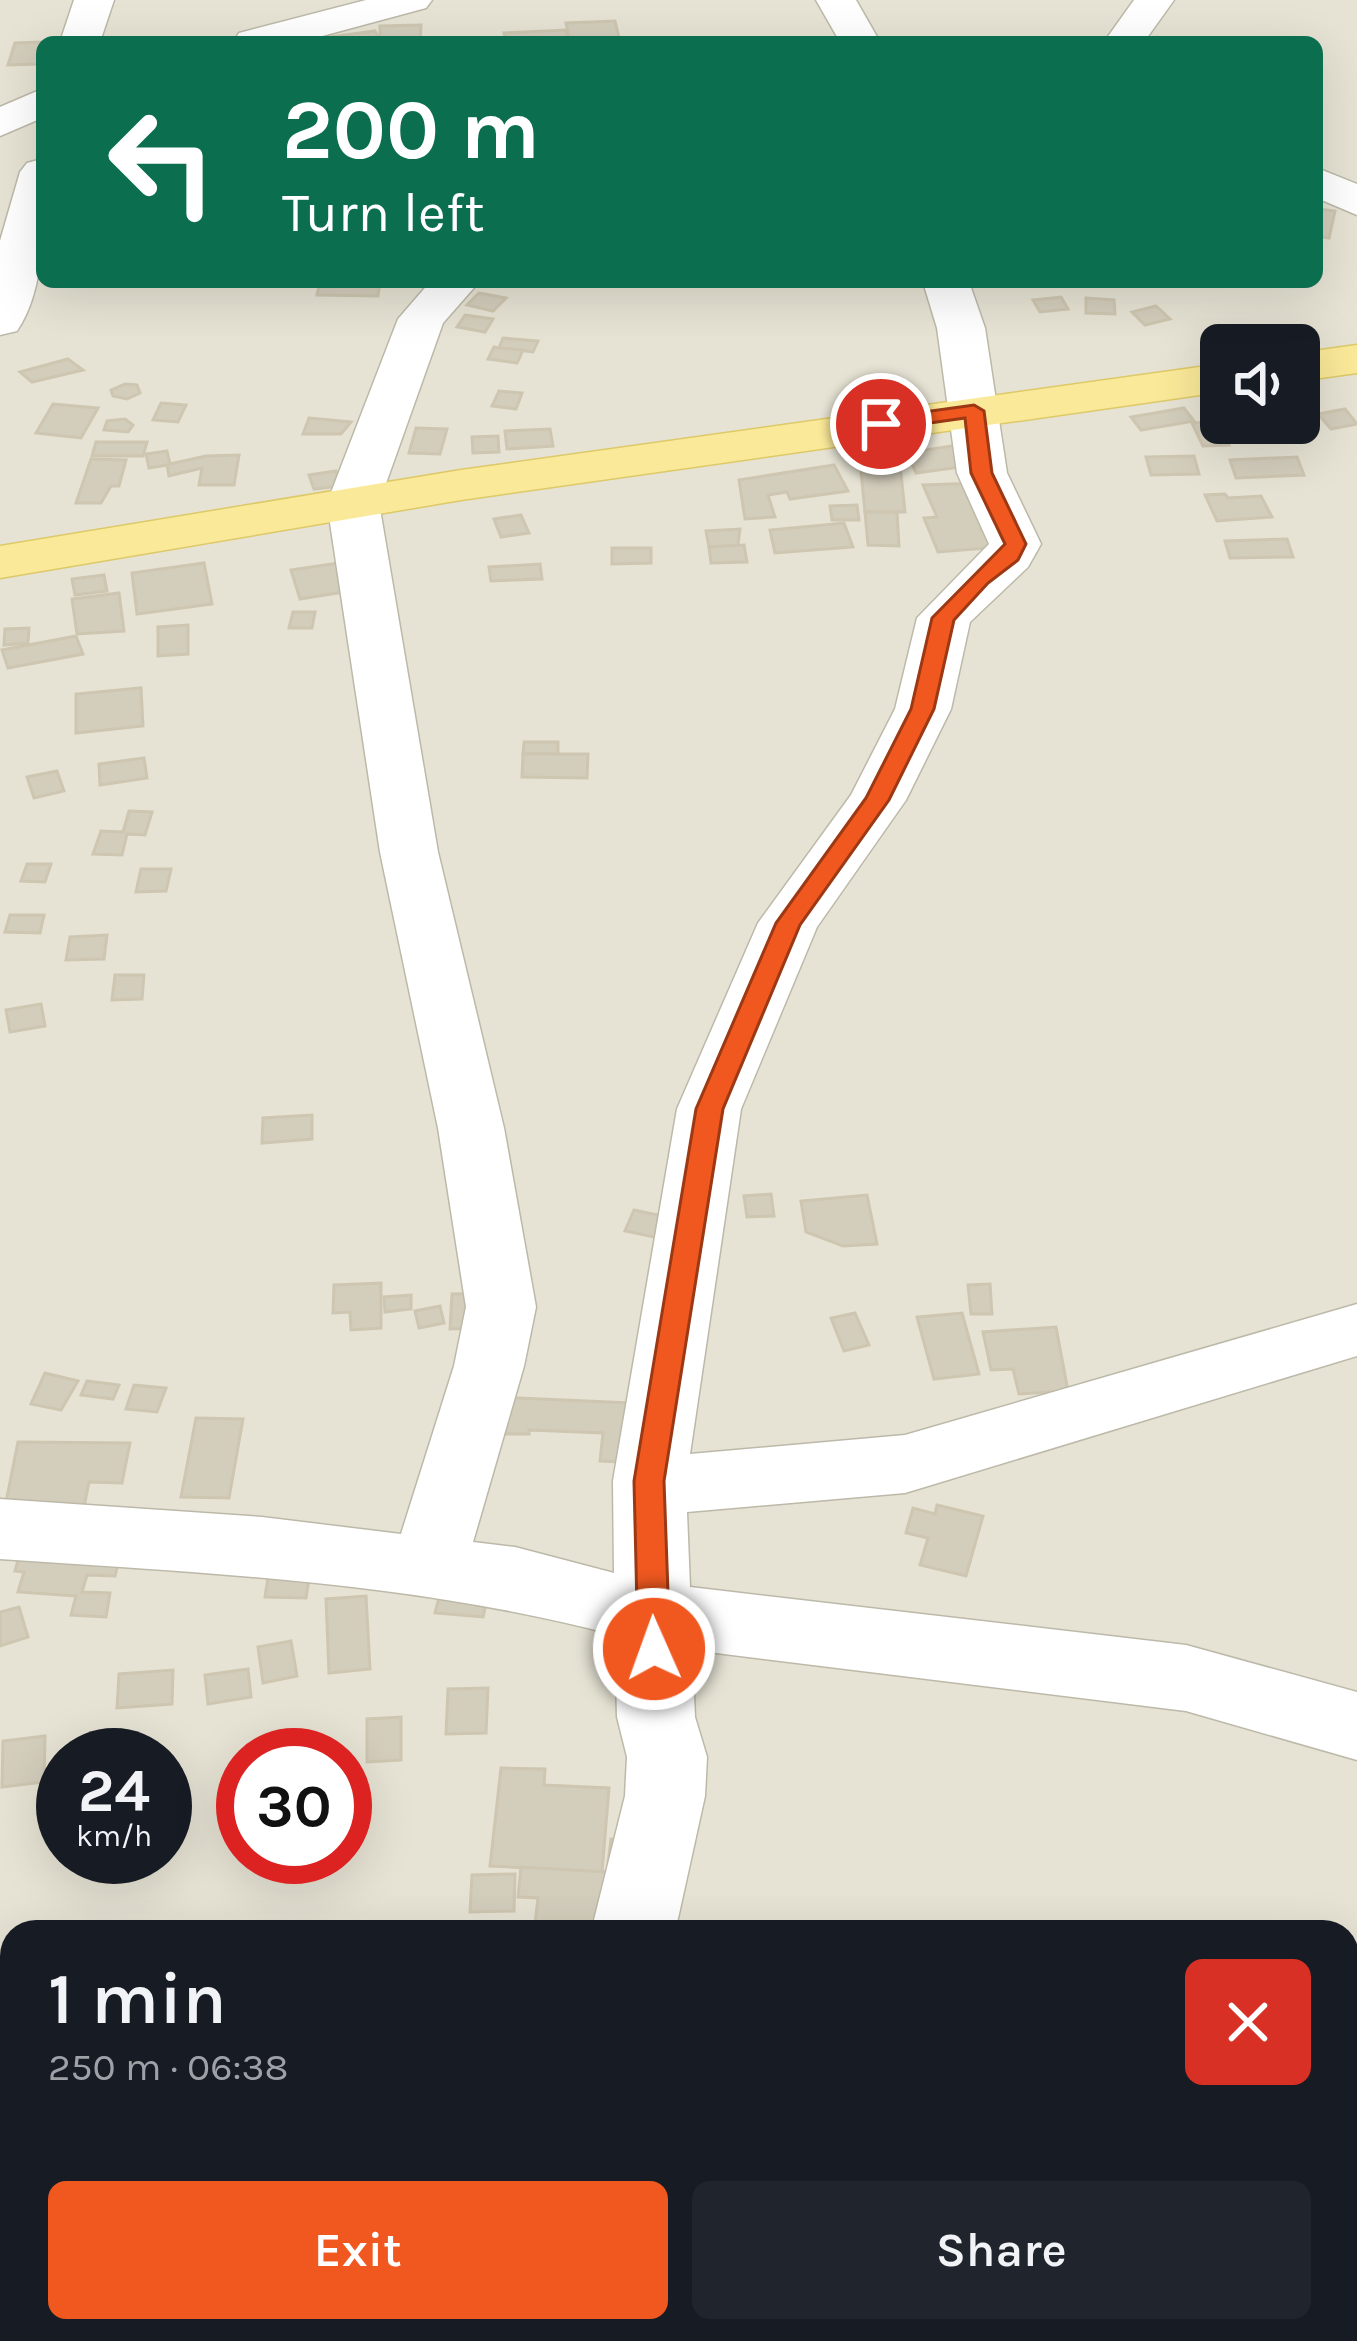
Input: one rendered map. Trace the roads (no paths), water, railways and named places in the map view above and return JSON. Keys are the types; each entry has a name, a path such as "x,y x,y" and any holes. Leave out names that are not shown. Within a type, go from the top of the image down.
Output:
{"main road":[{"path":"1320,364 1357,359"},
{"path":"0,562 352,503 1200,381"}],"street":[{"path":"82,36 94,0"},
{"path":"276,36 412,0"},
{"path":"836,0 857,36"},
{"path":"1128,36 1154,0"},
{"path":"0,124 36,105"},
{"path":"1323,184 1357,202"},
{"path":"0,321 34,233"},
{"path":"428,1568 489,1366 501,1306 472,1128 409,852 352,503 422,319 450,288"},
{"path":"636,1920 665,1796 667,1757 656,1718 649,1481 710,1109 788,923 877,800 923,709 944,618 980,579 1010,556 1016,544 982,473 961,328 948,288"},
{"path":"649,1481 708,1484 905,1464 1357,1330"},
{"path":"0,1528 262,1547 515,1579 653,1614 1186,1678 1357,1726"}]}
